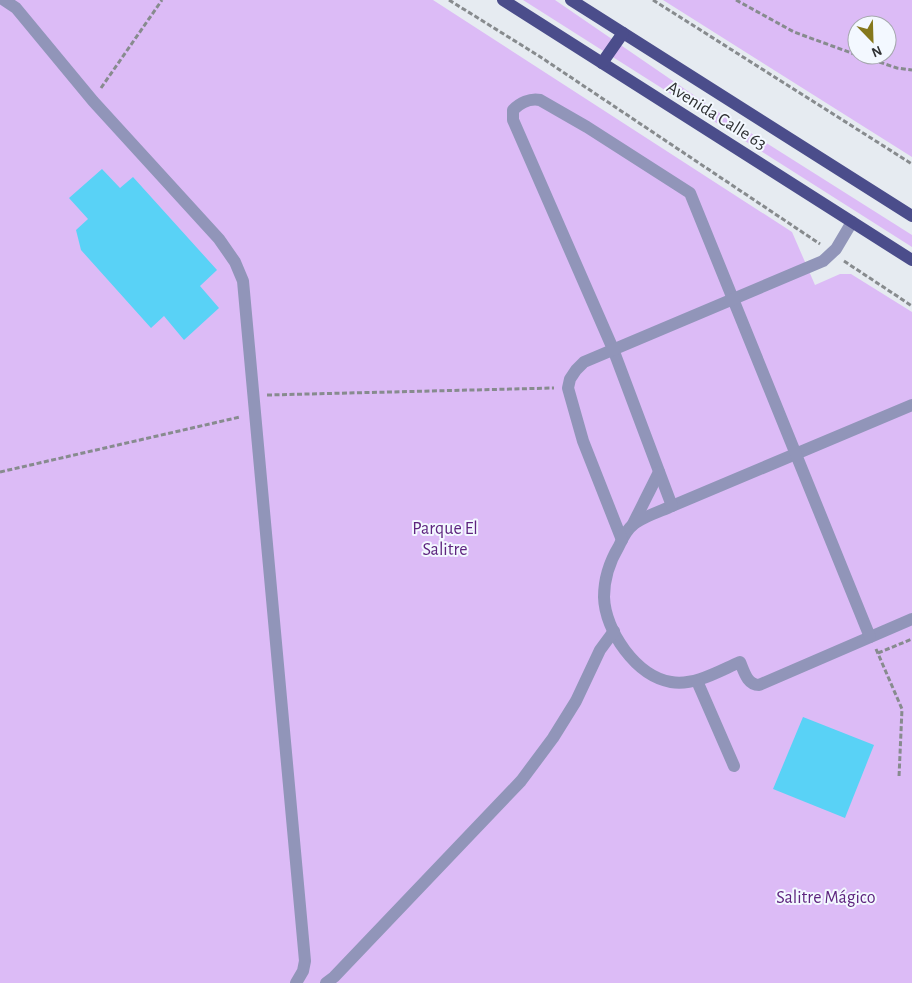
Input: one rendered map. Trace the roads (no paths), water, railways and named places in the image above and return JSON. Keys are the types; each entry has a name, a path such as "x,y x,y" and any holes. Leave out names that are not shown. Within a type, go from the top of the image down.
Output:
{"main road":[{"name":"Avenida Calle 63","path":"503,0 912,260"},
{"name":"Avenida Calle 63","path":"570,0 912,216"},
{"path":"602,63 622,33"}],"lane":[{"path":"4,0 16,8 93,101 219,239 235,262 243,281 305,961 304,970 296,983"},
{"path":"672,506 613,349 513,120 513,110 529,100 540,100 587,127 690,193 870,637"},
{"path":"622,540 583,441 568,388 570,379 576,370 584,362 613,349 823,261 832,253 852,222"},
{"path":"633,524 912,406"},
{"path":"659,472 633,524 613,557 606,580 604,597 607,614 624,648 638,666 652,676 671,682 697,681 740,662 750,682 754,685 759,685 912,619"},
{"path":"326,983 334,977 521,781 553,738 576,700 600,650 614,631"},
{"path":"697,681 734,766"}],"park label":[{"name":"Parque El Salitre","path":"445,538"},
{"name":"Salitre Mágico","path":"826,897"}]}
